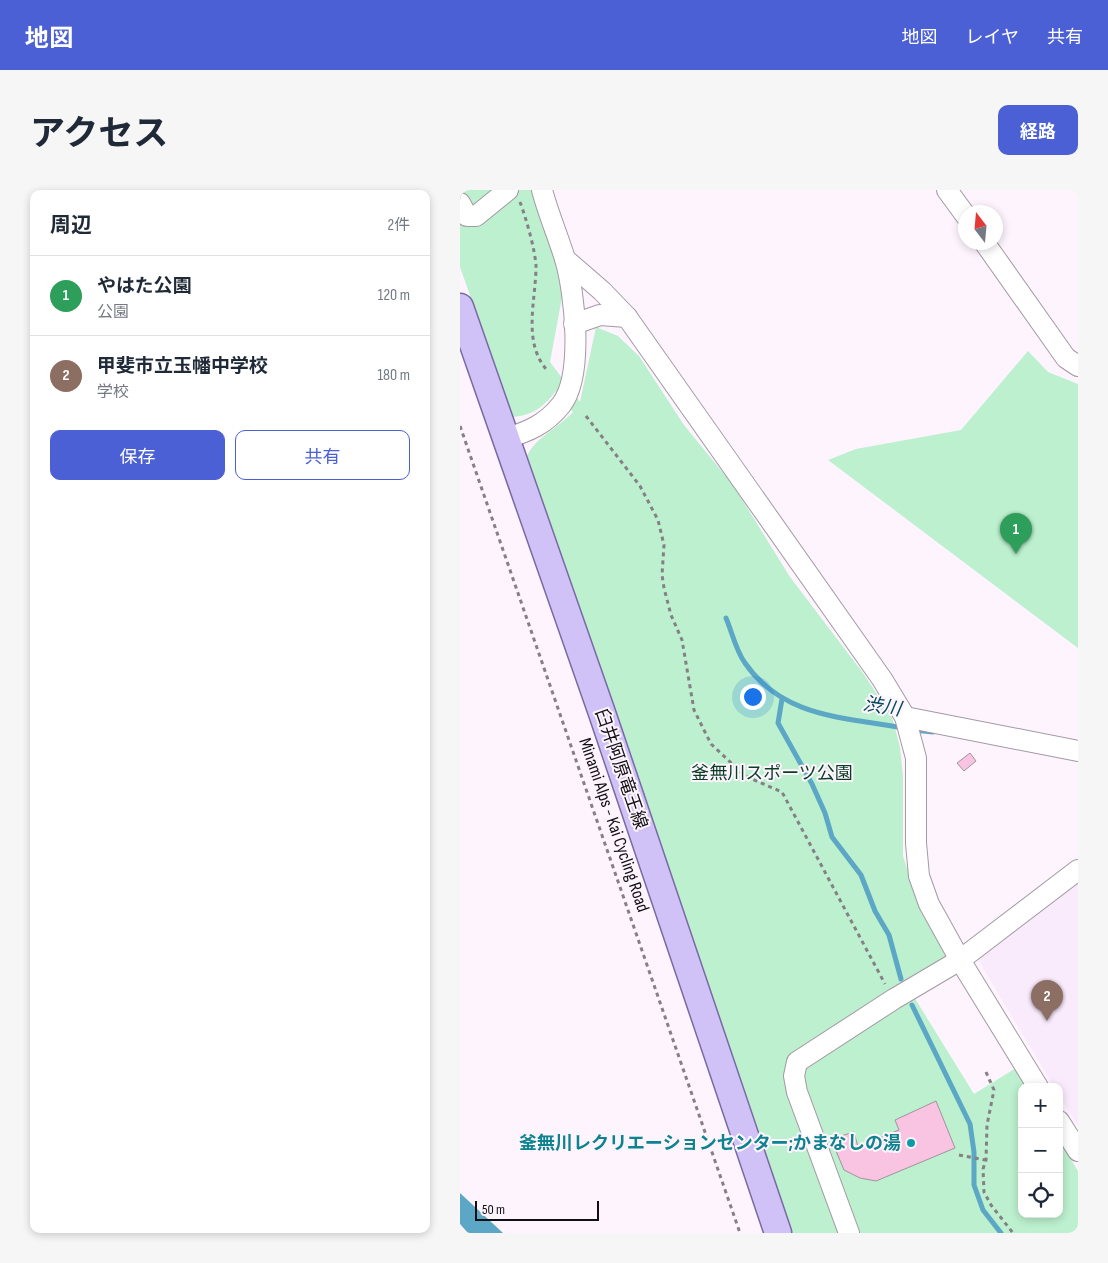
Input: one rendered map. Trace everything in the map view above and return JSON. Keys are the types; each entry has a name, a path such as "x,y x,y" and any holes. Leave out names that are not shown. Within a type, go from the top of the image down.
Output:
{"main road":[{"name":"臼井阿原竜王線","path":"460,307 778,1233"}],"street":[{"path":"506,438 529,432 548,418 562,404 569,389 572,375 574,324 572,291 565,259 542,190"},
{"path":"947,190 958,205"},
{"path":"460,202 467,216 476,216 513,194"},
{"path":"990,250 1066,358 1078,366"},
{"path":"565,259 602,291 627,318 882,679 905,717 916,758 916,843 919,876 929,904 960,960 1036,1083"},
{"path":"574,324 600,315 627,318"},
{"path":"905,717 1078,751"},
{"path":"849,1233 797,1092 794,1076 797,1062 843,1030 960,960 1078,870"},
{"path":"1063,1127 1078,1151"}],"path":[{"path":"513,194 536,264 532,329 537,359 547,370"},
{"path":"586,416 640,486 658,520 664,545 662,576 670,615 682,640 694,710 711,744 745,776 782,792 886,984"},
{"name":"Minami Alps - Kai Cycling Road","path":"460,426 740,1233"},
{"path":"986,1072 994,1090 987,1125 986,1160 983,1169 984,1192 991,1205 1013,1233"},
{"path":"959,1155 986,1160"}],"shaded area":[{"path":"1078,879 1078,1126 1063,1102 1063,1083 1052,1083 976,956"}],"green space":[{"name":"釜無川スポーツ公園","path":"460,190 532,190 565,281 550,362 580,402 596,327 618,336 639,356 684,425 733,485 790,577 863,673 892,717 900,747 903,776 903,856 921,912 957,973 914,997 974,1094 1016,1068 1025,1083 1018,1083 1018,1218 1063,1218 1063,1147 1078,1171 1078,1233 787,1233 527,456 536,443 573,412 556,391 538,409 513,417 460,267"},
{"path":"1028,351 1048,372 1078,384 1078,648 828,460 856,449 961,430"}],"water":[{"path":"460,1193 503,1233 468,1233 460,1224"}],"building":[{"path":"970,753 976,761 964,771 957,763"},
{"name":"釜無川レクリエーションセンター;かまなしの湯","path":"936,1101 955,1148 876,1181 860,1178 844,1170 831,1139 854,1132 858,1147 899,1130 895,1120"}],"waterway":[{"name":"渋川","path":"726,618 745,663 760,681 777,695 796,705 816,712 903,728"},
{"path":"782,699 778,723 812,784 825,813 832,837 861,875 875,911 889,935 901,979"},
{"name":"渋川","path":"914,730 933,732"},
{"path":"912,1005 970,1124 974,1152 974,1185 983,1210 1001,1233"}],"place":[{"name":"やはた公園","path":"1016,554"},
{"name":"甲斐市立玉幡中学校","path":"1047,1021"},
{"name":"釜無川レクリエーションセンター;かまなしの湯","path":"911,1143"}]}
